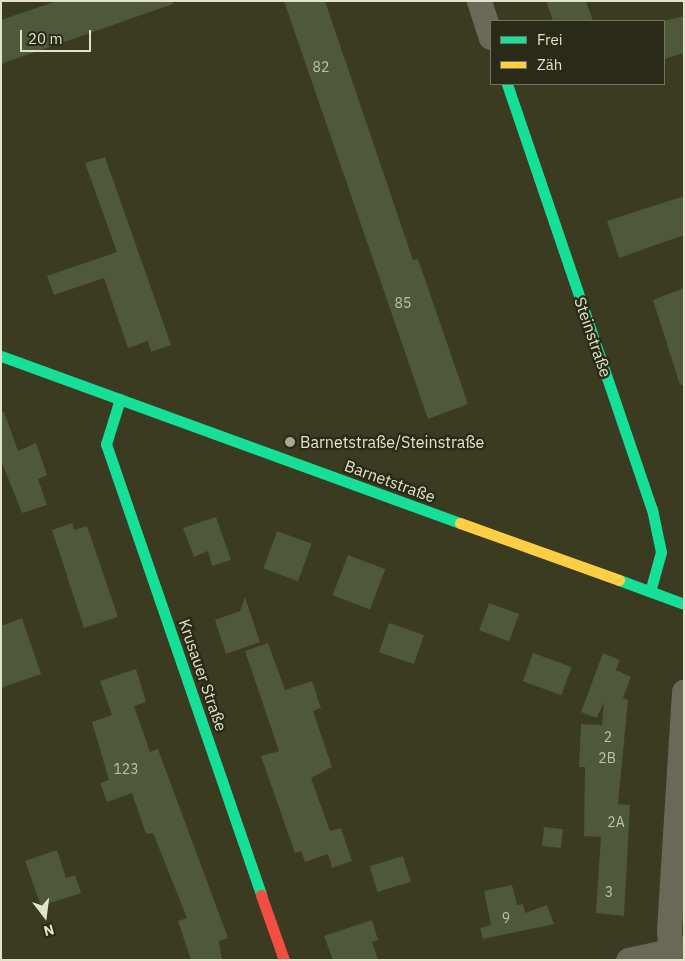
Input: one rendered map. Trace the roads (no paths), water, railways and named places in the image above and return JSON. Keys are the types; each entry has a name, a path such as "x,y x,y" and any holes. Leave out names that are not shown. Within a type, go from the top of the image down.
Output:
{"street":[{"path":"479,1 490,35"},
{"name":"Steinstraße","path":"507,85 652,509 661,552 650,592"},
{"name":"Barnetstraße","path":"1,356 684,604"},
{"name":"Krusauer Straße","path":"120,399 106,444 284,960"},
{"path":"628,960 675,953 684,691"}],"place":[{"name":"Barnetstraße/Steinstraße","path":"290,442"}]}
